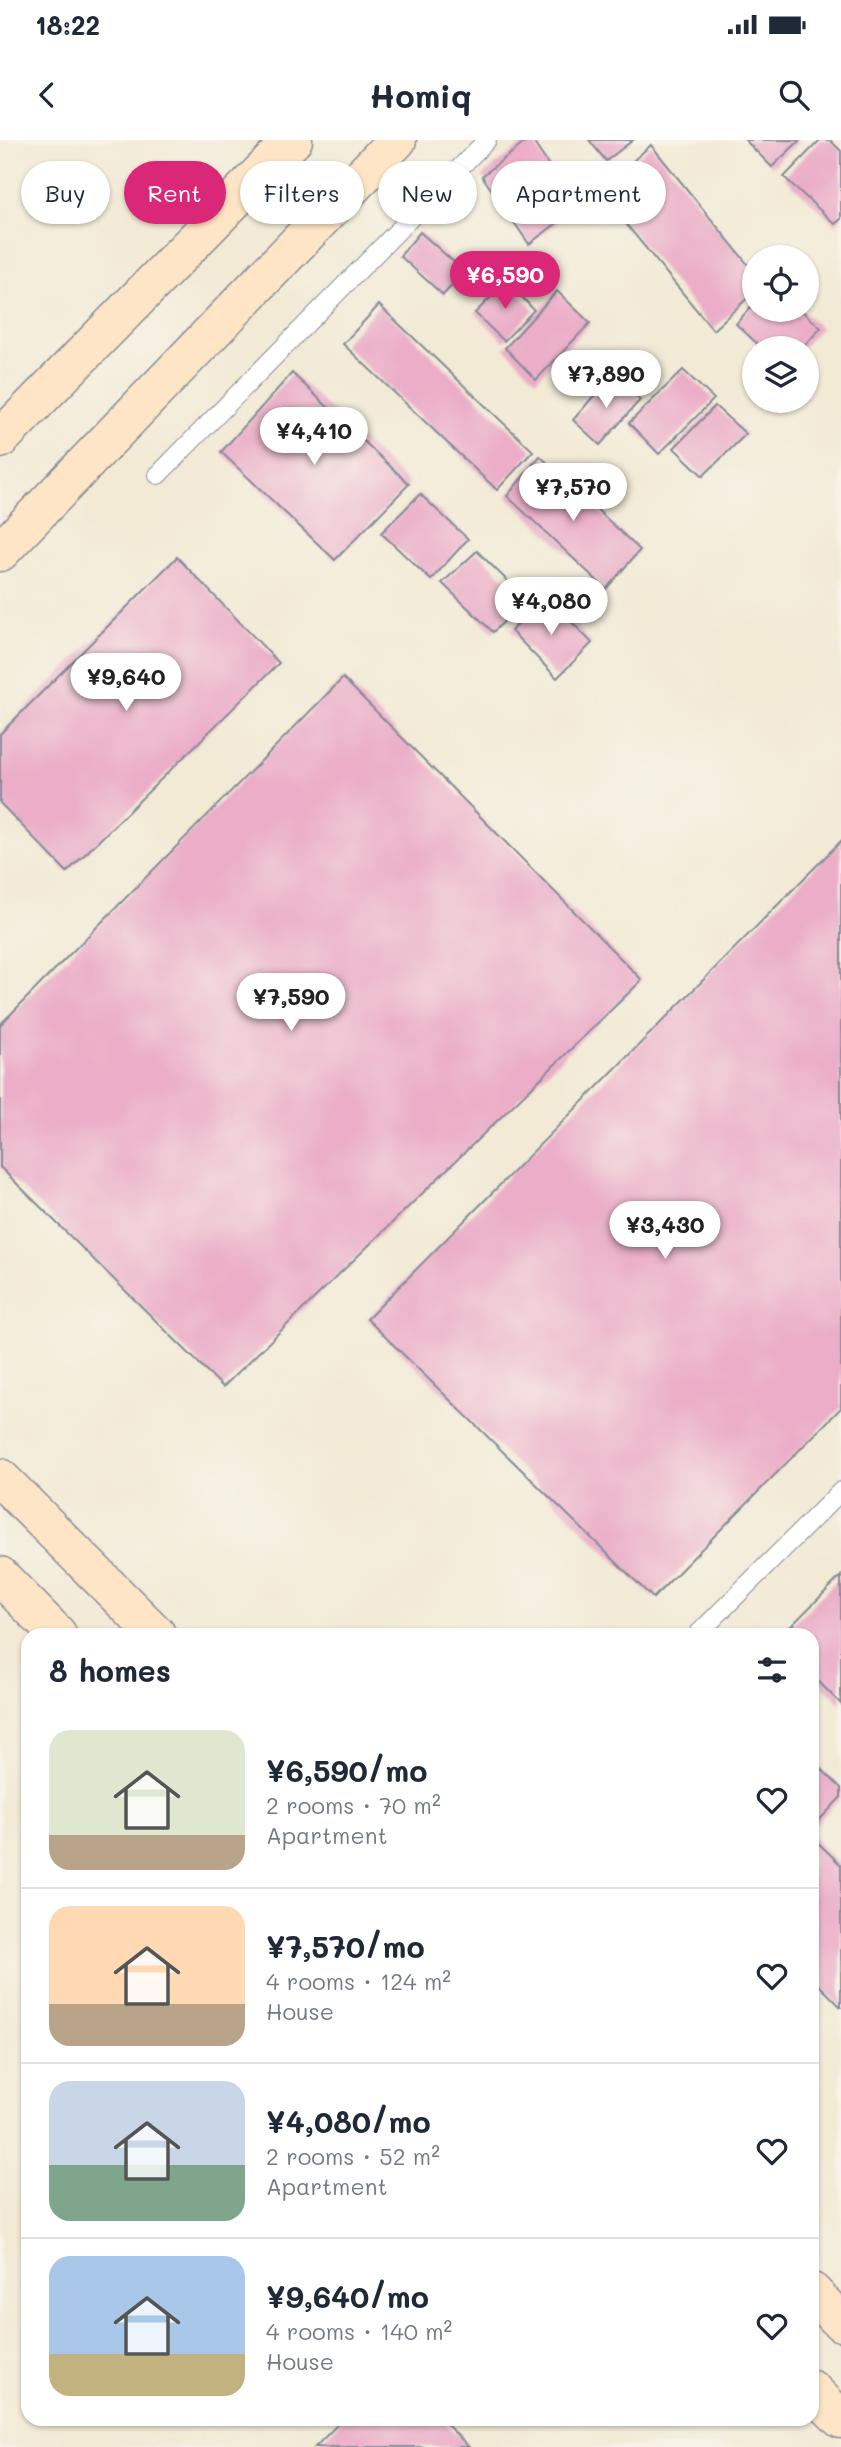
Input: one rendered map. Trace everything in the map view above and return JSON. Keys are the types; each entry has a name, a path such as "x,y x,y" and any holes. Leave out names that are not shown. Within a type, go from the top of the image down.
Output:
{"main road":[{"path":"0,439 292,140"},
{"path":"0,552 397,140"},
{"path":"0,1478 150,1628"},
{"path":"0,1576 51,1628"},
{"path":"819,2299 841,2322"},
{"path":"819,2397 841,2418"}],"lane":[{"path":"158,475 487,140"},
{"path":"704,1628 841,1491"}],"building":[{"path":"528,140 532,140 546,161 501,161"},
{"path":"589,140 633,140 606,161"},
{"path":"745,140 800,140 772,167"},
{"path":"820,140 830,140 841,151 841,219 835,224 784,177"},
{"path":"651,145 664,161 633,161"},
{"path":"666,163 742,257 742,303 713,330 626,224 666,224"},
{"path":"491,169 491,189 482,176"},
{"path":"515,224 556,224 529,244"},
{"path":"420,232 465,272 443,295 400,256"},
{"path":"507,281 534,310 504,341 475,313"},
{"path":"557,291 590,323 536,380 505,348"},
{"path":"379,305 533,451 497,490 343,344"},
{"path":"742,317 742,322 814,322 821,328 813,336 749,336 736,324"},
{"path":"683,370 714,399 659,454 629,423"},
{"path":"292,373 409,484 335,560 221,452"},
{"path":"612,375 640,400 600,445 573,420"},
{"path":"715,406 746,434 703,476 674,448"},
{"path":"540,456 640,550 606,589 507,496"},
{"path":"420,494 468,539 431,580 381,533"},
{"path":"477,551 527,600 493,632 442,583"},
{"path":"177,557 279,663 67,872 0,803 0,734"},
{"path":"546,595 592,643 557,678 511,631"},
{"path":"343,678 642,980 223,1387 0,1167 0,1025"},
{"path":"841,841 841,1408 653,1598 367,1319"},
{"path":"841,1576 841,1704 819,1682 819,1628 789,1628"},
{"path":"819,1767 841,1788 841,1797 819,1821"},
{"path":"819,1844 841,1865 841,2007 819,1985"},
{"path":"336,2426 448,2426 469,2447 315,2447"}]}
